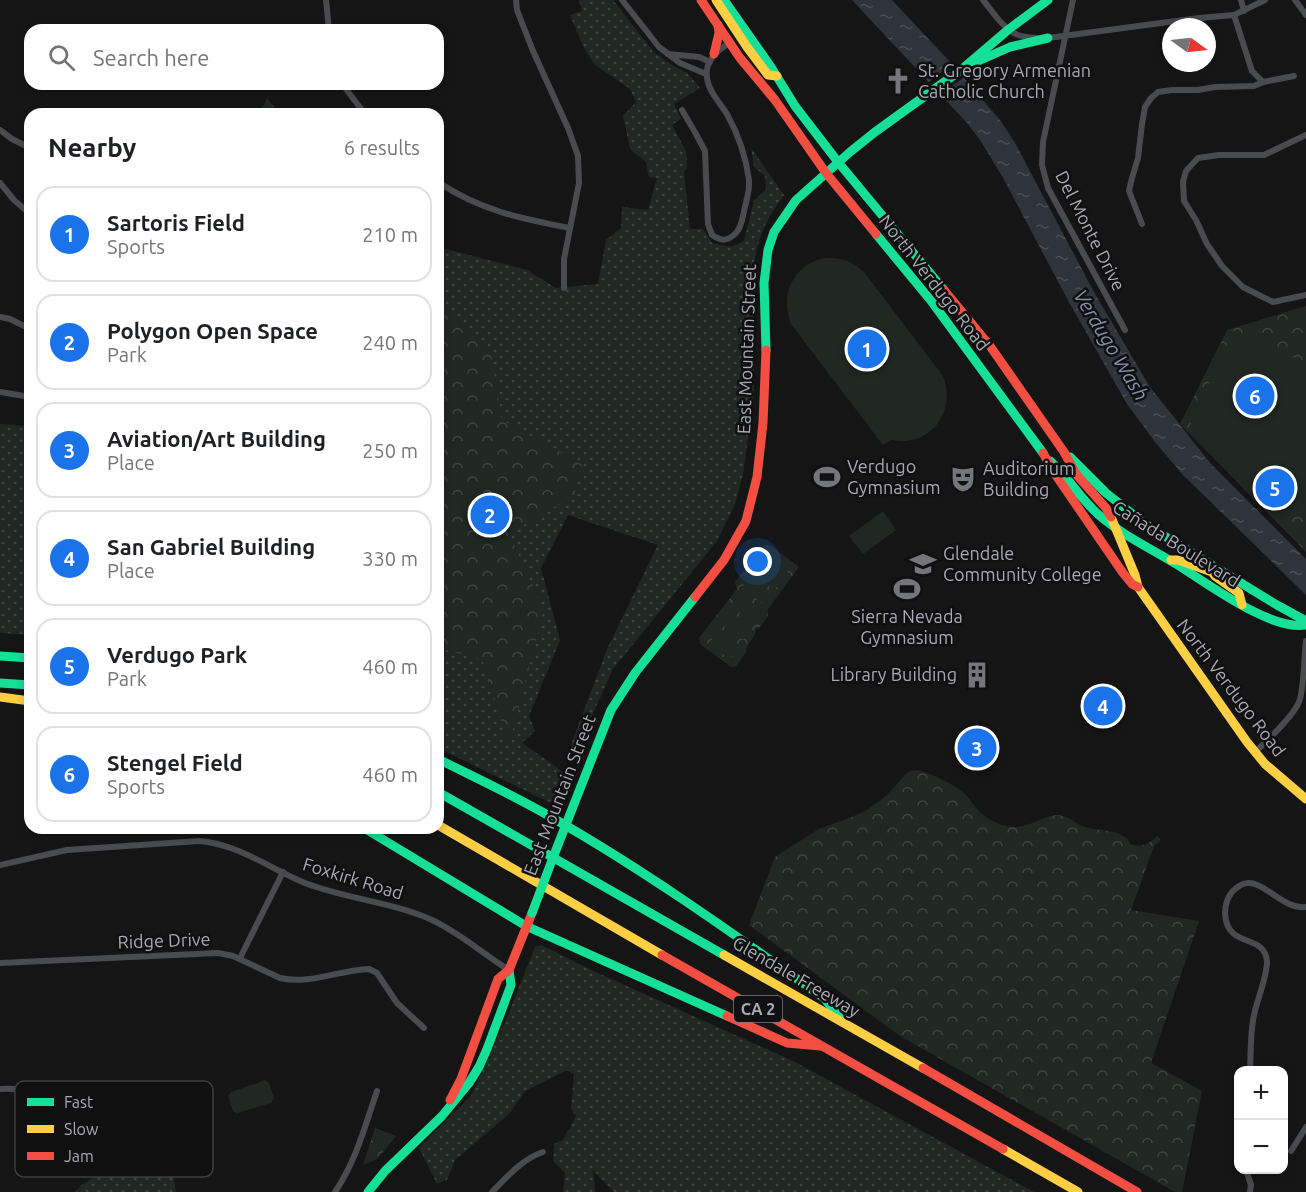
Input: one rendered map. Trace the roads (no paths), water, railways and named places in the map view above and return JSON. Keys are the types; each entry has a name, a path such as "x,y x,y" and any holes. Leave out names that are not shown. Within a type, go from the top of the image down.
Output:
{"main road":[{"name":"North Verdugo Road","path":"703,0 730,43 775,100 826,173 932,302 1048,460 1055,474 1123,573 1132,584 1138,587"},
{"path":"716,0 739,37 768,75 777,76"},
{"name":"North Verdugo Road","path":"724,0 795,106 838,162 990,346 1082,481 1106,508 1138,587 1255,752 1287,785 1306,799"},
{"name":"East Mountain Street","path":"509,970 611,710 635,673 724,560 746,520 757,477 763,423 766,354 764,283 768,250 774,232 796,200 838,162 875,132 961,70 1009,29 1048,0"},
{"path":"712,58 719,33 717,22"},
{"path":"961,70 1010,47 1048,38"},
{"path":"972,358 990,346"},
{"name":"Cañada Boulevard","path":"1064,452 1106,493 1135,517 1214,570 1306,623"},
{"name":"Cañada Boulevard","path":"1048,460 1059,468 1092,508 1115,527 1242,605 1283,624 1295,627 1306,623"},
{"path":"1169,560 1178,560 1214,570 1215,576 1239,593 1242,605"},
{"path":"0,656 24,658"},
{"path":"0,683 24,685"},
{"path":"0,697 24,700"},
{"path":"444,762 566,824 688,902 824,998 842,1022"},
{"name":"Glendale Freeway","path":"444,795 1137,1192"},
{"name":"CA 2","path":"444,828 1078,1192"},
{"path":"374,834 526,926 787,1043 825,1047"},
{"path":"442,1116 461,1079 498,979 509,970"},
{"path":"368,1192 385,1171 442,1116 469,1083 487,1049 511,985 509,970"}],"street":[{"path":"326,0 329,24"},
{"path":"516,0 517,10 533,51 568,128 578,156 579,183 564,259 564,288"},
{"path":"622,0 659,48 680,63 706,74"},
{"path":"983,0 1009,29 1018,35 1030,38 1048,38 1234,15 1265,0"},
{"name":"Del Monte Drive","path":"1072,0 1043,142 1042,165 1048,188 1125,330"},
{"path":"1241,0 1244,10"},
{"path":"1295,0 1306,15"},
{"path":"1234,15 1252,71 1263,82"},
{"path":"682,110 705,151 708,224 711,235 720,240 729,239 739,229 747,200 749,181 741,145 711,90 706,74 712,58 721,48 739,37"},
{"path":"667,54 712,58"},
{"path":"1142,224 1130,191 1138,158 1145,106 1151,98 1158,92 1254,86 1294,76"},
{"path":"347,90 360,108"},
{"path":"0,130 24,145"},
{"path":"1306,135 1264,155 1219,155 1198,159 1186,171 1183,182 1184,201 1208,244 1222,266 1243,287 1273,302 1306,295"},
{"path":"0,183 24,209"},
{"path":"444,186 456,194 491,209 522,219 570,228"},
{"path":"0,317 24,326"},
{"path":"0,392 24,396"},
{"path":"1255,752 1296,707 1304,693 1306,641"},
{"name":"Foxkirk Road","path":"0,865 66,850 213,842 227,846 328,891 396,908 432,920 462,937 509,970"},
{"path":"240,958 283,872"},
{"path":"1250,1066 1253,1019 1267,960 1259,946 1234,934 1228,927 1226,902 1241,884 1249,883 1257,885 1294,906 1306,907"},
{"name":"Ridge Drive","path":"0,963 218,953 240,958 280,978 299,980 369,969 377,972 402,1009 424,1028"},
{"path":"0,1089 15,1090"},
{"path":"335,1192 355,1157 377,1091"},
{"path":"1291,1151 1306,1127"},
{"path":"492,1192 514,1169 532,1155 543,1152"},
{"path":"1247,1174 1251,1185 1250,1192"}],"water":[{"name":"Verdugo Wash","path":"852,0 892,0 953,65 1000,120 1014,141 1094,292 1150,387 1211,464 1306,559 1306,595 1183,475 1155,442 1127,404 980,140 968,124"}],"place":[{"name":"St. Gregory Armenian Catholic Church","path":"898,81"},
{"name":"Sartoris Field","path":"867,349"},
{"name":"Stengel Field","path":"1255,396"},
{"name":"Verdugo Gymnasium","path":"827,477"},
{"name":"Auditorium Building","path":"963,479"},
{"name":"Verdugo Park","path":"1275,488"},
{"name":"Polygon Open Space","path":"490,515"},
{"name":"Glendale Community College","path":"923,564"},
{"name":"Sierra Nevada Gymnasium","path":"907,589"},
{"name":"Library Building","path":"977,675"},
{"name":"San Gabriel Building","path":"1103,706"},
{"name":"Aviation/Art Building","path":"977,748"}]}
